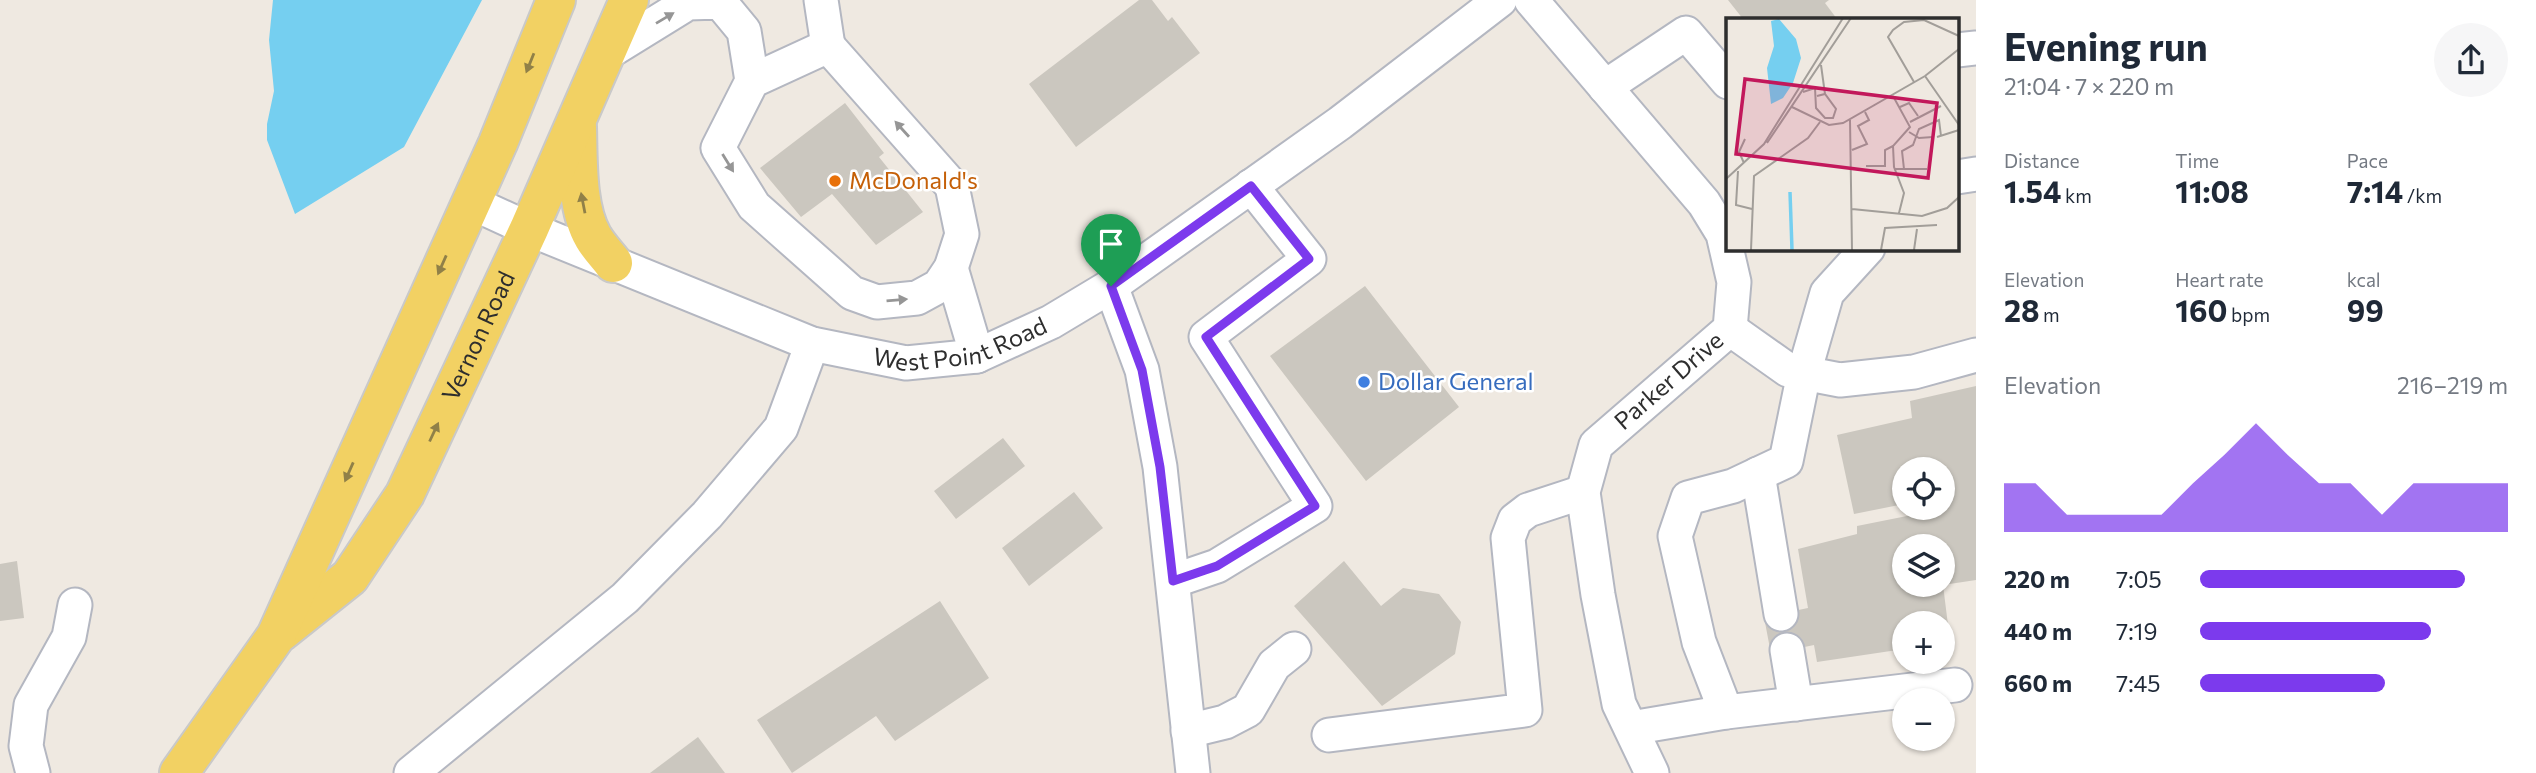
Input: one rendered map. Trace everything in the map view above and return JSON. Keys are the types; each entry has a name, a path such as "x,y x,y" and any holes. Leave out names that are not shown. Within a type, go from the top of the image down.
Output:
{"main road":[{"name":"Vernon Road","path":"179,773 276,636 498,143 556,0"},
{"name":"Vernon Road","path":"276,636 350,578 405,494 529,229 629,0"},
{"path":"577,118 578,167 583,205 592,235 613,263"}],"street":[{"path":"607,53 688,4 720,2 744,31 752,81 719,148 754,206 852,293 877,302 917,298 939,286 951,268 962,234 952,186 828,46 821,0"},
{"name":"West Point Road","path":"470,202 529,229 812,344 905,363 977,356 1051,322 1111,286 1340,123 1500,0"},
{"name":"Parker Drive","path":"1531,0 1725,231"},
{"path":"1605,87 1686,33 1726,81"},
{"path":"752,81 828,46"},
{"path":"1958,50 1976,47"},
{"path":"1958,177 1976,174"},
{"path":"1173,581 1217,566 1315,506 1206,337 1309,259 1251,186"},
{"name":"Parker Drive","path":"1652,773 1619,704 1598,595 1583,492 1596,445 1730,329 1734,282 1728,250"},
{"path":"1726,712 1699,642 1675,536 1688,498 1733,486 1786,461 1804,373 1827,293 1866,250"},
{"path":"951,268 977,356"},
{"path":"1111,286 1142,370 1160,467 1193,773"},
{"path":"1730,329 1788,370 1840,380 1914,372 1976,355"},
{"path":"411,773 625,598 707,515 781,428 812,344"},
{"path":"1758,474 1782,614"},
{"path":"1329,735 1525,709 1508,538 1515,520 1528,510 1583,492"},
{"path":"33,773 26,746 31,705 69,637 75,605"},
{"path":"1188,731 1225,722 1248,710 1274,665 1294,649"},
{"path":"1787,650 1796,704"},
{"path":"1631,728 1726,712 1955,685"}],"water":[{"path":"273,0 482,0 404,147 295,214 267,140 267,124 274,91 269,40"}],"building":[{"path":"1139,0 1152,0 1168,21 1172,17 1200,53 1076,147 1029,84"},
{"path":"1728,0 1829,0 1825,3 1836,18 1742,18"},
{"name":"McDonald's","path":"845,103 884,153 879,157 923,212 876,245 832,194 801,217 760,168"},
{"name":"Dollar General","path":"1365,286 1459,407 1366,481 1270,356"},
{"path":"1976,386 1976,580 1955,583 1955,534 1892,534 1892,597 1944,597 1946,611 1892,611 1892,651 1817,662 1814,645 1771,654 1764,617 1808,608 1798,549 1857,534 1857,526 1892,519 1955,520 1955,457 1892,457 1892,506 1854,514 1837,435 1912,418 1910,401"},
{"path":"1003,438 1025,466 956,519 934,491"},
{"path":"1074,492 1103,528 1029,586 1002,548"},
{"path":"17,561 24,618 0,621 0,564"},
{"path":"1344,561 1381,606 1403,588 1439,594 1461,622 1455,654 1382,706 1294,606"},
{"path":"940,601 989,678 895,741 876,716 792,773 757,720"},
{"path":"698,737 725,773 650,773"}],"place":[{"name":"McDonald's","path":"835,181"},
{"name":"Dollar General","path":"1364,382"}],"route":[{"path":"1251,186 1309,259 1206,337 1315,506 1217,566 1173,581 1160,467 1142,370 1111,286 1251,186"}]}
